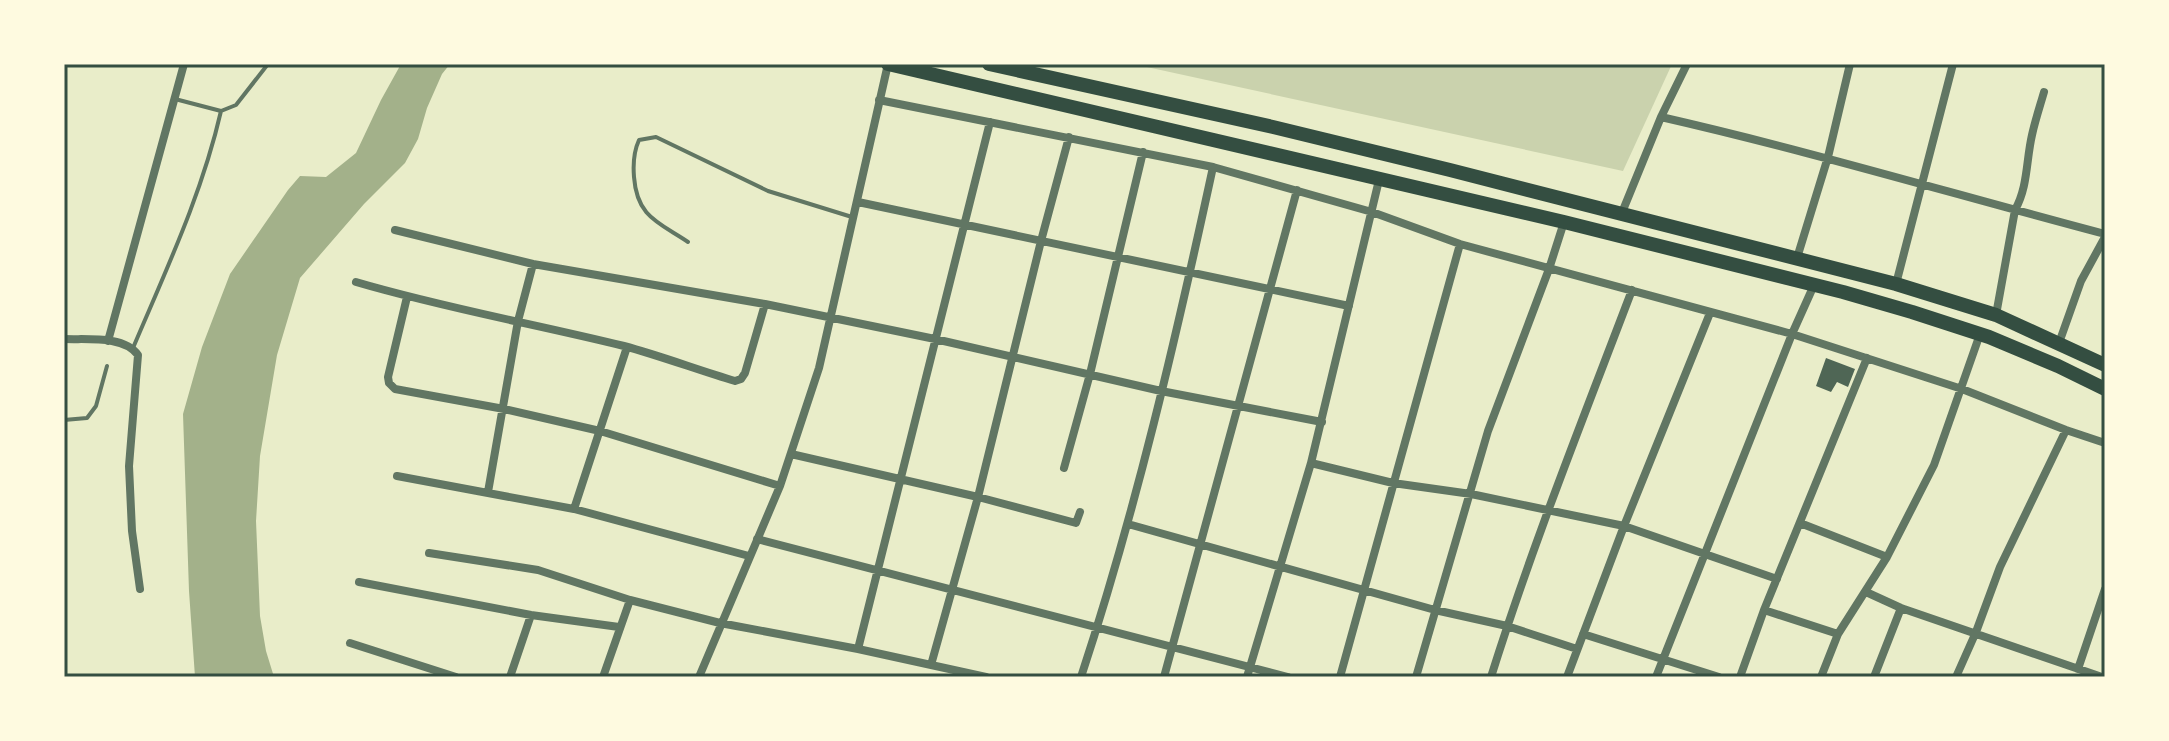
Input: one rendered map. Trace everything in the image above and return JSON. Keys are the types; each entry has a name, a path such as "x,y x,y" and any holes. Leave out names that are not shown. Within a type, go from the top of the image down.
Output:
{"highway":[{"path":"888,64 1564,222 1814,285 1980,334 2105,389"},
{"path":"989,64 1288,130 1896,284 1996,315 2105,365"}],"street":[{"path":"108,341 184,64"},
{"path":"699,677 780,486 819,368 888,64"},
{"path":"1621,215 1661,117 1687,64"},
{"path":"1797,258 1828,157 1850,64"},
{"path":"1896,284 1953,64"},
{"path":"1996,315 2015,210 2025,186 2032,135 2044,92"},
{"path":"879,100 1213,167 1297,190 1372,212 1460,244 1792,334 1962,389 2105,443"},
{"path":"1661,117 1828,157 2105,236 2081,281 2059,343"},
{"path":"858,649 990,122"},
{"path":"931,665 978,497 1069,137"},
{"path":"1064,468 1090,374 1143,152"},
{"path":"1081,677 1128,524 1213,167"},
{"path":"1247,677 1322,422 1379,180"},
{"path":"1164,677 1297,190"},
{"path":"858,202 1349,306"},
{"path":"1416,677 1488,431 1564,222"},
{"path":"395,230 533,264 765,304 1013,356 1161,391 1322,422"},
{"path":"1340,677 1460,244"},
{"path":"488,492 518,321 533,264"},
{"path":"356,282 407,297 627,347 735,381 745,373 765,304"},
{"path":"1656,677 1814,285"},
{"path":"1491,677 1548,511 1632,290"},
{"path":"407,297 388,377 395,389 600,431 780,486"},
{"path":"1567,677 1710,313"},
{"path":"1821,677 1838,634 1887,557 1934,465 1980,334"},
{"path":"64,339 108,341 133,348 138,355 129,466 132,531 140,589"},
{"path":"574,509 627,347"},
{"path":"1740,677 1764,610 1867,358"},
{"path":"1956,677 2000,567 2066,430"},
{"path":"791,454 1076,523 1080,512"},
{"path":"1311,463 1393,483 1471,494 1624,526 1777,579"},
{"path":"397,476 574,509 749,556"},
{"path":"1800,523 1887,557"},
{"path":"1128,524 1435,610 1507,626 1577,649"},
{"path":"757,539 1288,677"},
{"path":"429,553 538,570 630,600 720,623 982,677"},
{"path":"359,582 531,615 619,627"},
{"path":"2078,669 2105,589"},
{"path":"1866,592 1901,608 2102,677"},
{"path":"603,677 630,600"},
{"path":"1874,677 1901,608"},
{"path":"1764,610 1838,634"},
{"path":"510,677 531,615"},
{"path":"1583,634 1719,677"},
{"path":"350,643 456,677"},
{"path":"2064,677 2067,666"}],"lane":[{"path":"175,99 221,111 236,105 268,64"},
{"path":"133,348 194,204 221,111"},
{"path":"688,242 651,218 642,208 635,193 634,169 639,140 656,137 768,191 854,218"},
{"path":"64,420 87,418 96,406 107,366"}],"shaded area":[{"path":"401,64 450,64 442,74 418,139 405,163 364,204 300,278 277,355 260,456 256,521 260,616 274,677 195,677 183,414 202,347 230,274 288,190 300,176 326,177 356,153"},
{"path":"1133,64 1672,64 1623,171"}],"building":[{"path":"1826,358 1855,369 1848,387 1837,382 1831,392 1816,386"}]}
